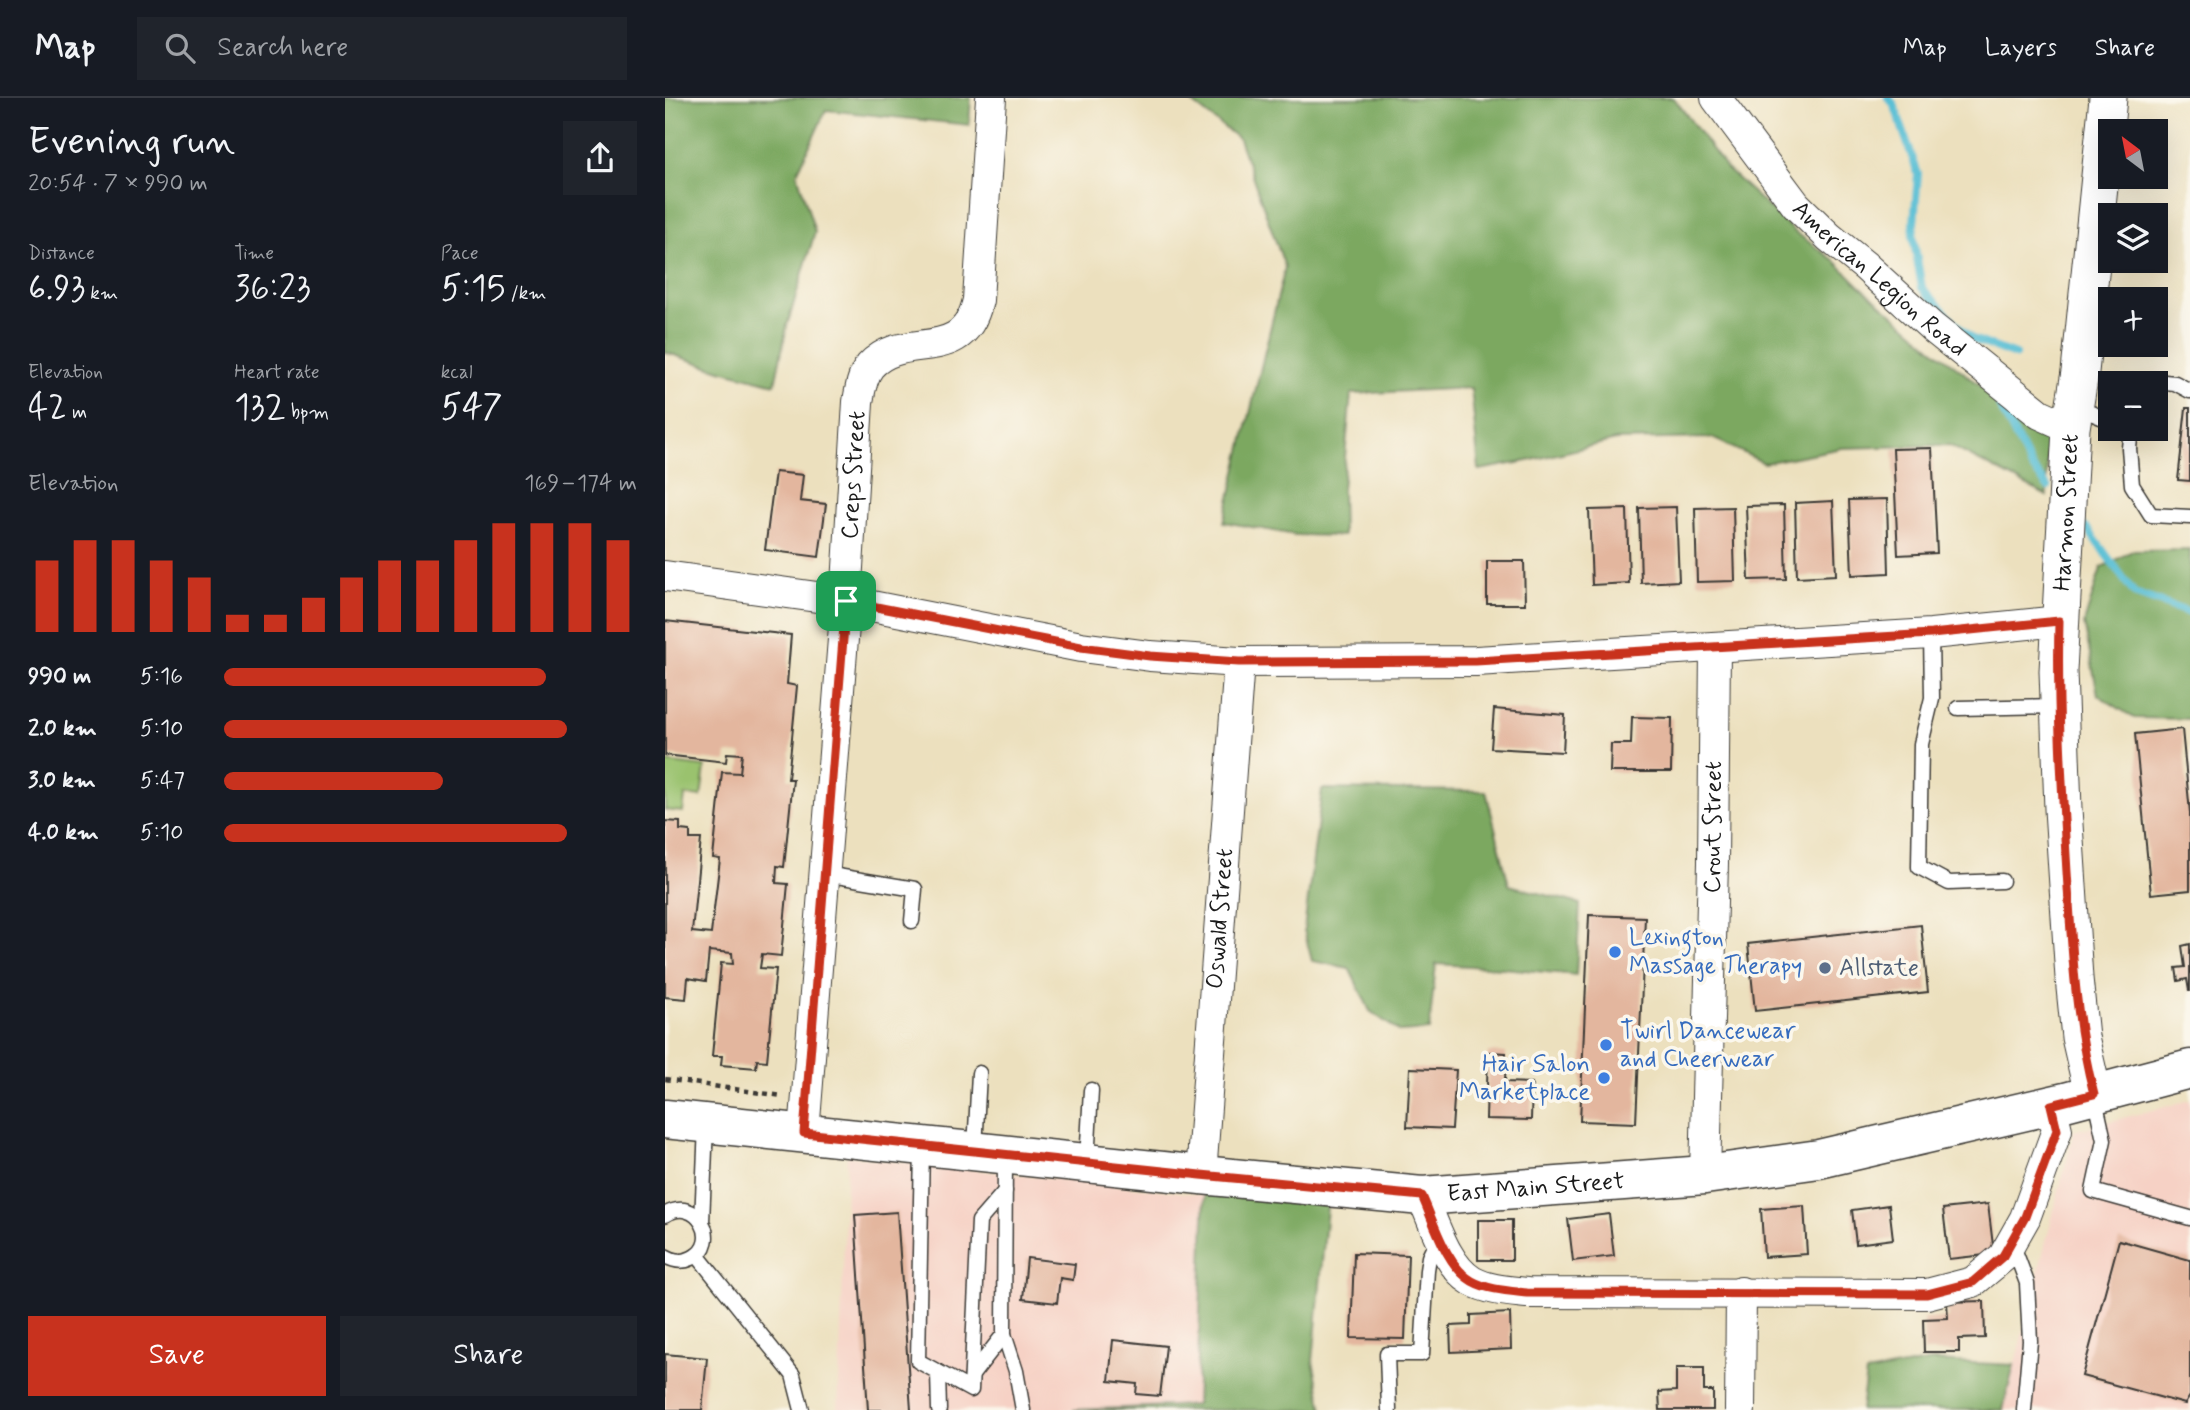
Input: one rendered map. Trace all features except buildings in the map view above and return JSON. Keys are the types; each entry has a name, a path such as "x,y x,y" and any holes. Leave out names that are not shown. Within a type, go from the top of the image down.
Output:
{"main road":[{"name":"East Main Street","path":"665,1119 922,1146 995,1166 1087,1163 1422,1196 1705,1175 1819,1159 2051,1105 2190,1069"}],"street":[{"name":"Creps Street","path":"804,1133 846,601 857,402 861,384 870,367 885,354 955,338 966,329 974,315 978,300 991,98"},
{"name":"American Legion Road","path":"1716,98 1796,205 1829,237 1933,328 2040,414 2073,417"},
{"name":"Harmon Street","path":"2094,1094 2080,1037 2074,978 2059,706 2059,621 2073,417 2108,98"},
{"path":"665,576 846,601 1081,647 1150,656 1239,662 1476,661 1931,634 2059,621"},
{"name":"Crout Street","path":"1705,1175 1713,875 1715,647"},
{"name":"Oswald Street","path":"1201,1175 1239,662"},
{"path":"1422,1196 1451,1262 1472,1281 1499,1290 1527,1293 1927,1294 1973,1282 2003,1256 2025,1217 2057,1130 2051,1105"},
{"path":"1740,1410 1741,1292"}],"lane":[{"path":"2168,382 2190,391"},
{"path":"2073,417 2098,420"},
{"path":"2130,441 2132,485 2151,515 2190,517"},
{"path":"1931,634 1932,698 1921,744 1919,867 1949,883 2002,881"},
{"path":"1958,708 2059,706"},
{"path":"825,874 915,889 912,921"},
{"path":"979,1073 995,1166 1004,1334 1016,1371 1023,1410"},
{"path":"1087,1163 1091,1090"},
{"path":"2094,1094 2104,1140 2093,1191 2190,1218"},
{"path":"665,1256 681,1261 697,1255 706,1241 702,1222 706,1123"},
{"path":"922,1146 918,1361 971,1390 979,1222 995,1166"},
{"path":"665,1215 685,1210 693,1213 702,1222"},
{"path":"1389,1410 1387,1354 1422,1354 1427,1270 1429,1257 1440,1235"},
{"path":"2012,1242 2027,1283 2030,1341 2024,1410"},
{"path":"697,1255 793,1375 802,1410"},
{"path":"972,1375 1004,1334"},
{"path":"938,1372 939,1410"}],"path":[{"path":"665,1079 786,1096"}],"shaded area":[{"path":"2190,1100 2190,1410 2003,1410 2074,1131"},
{"path":"847,1156 1205,1195 1196,1405 1073,1410 838,1410"}],"green space":[{"path":"665,98 971,98 969,125 826,110 797,173 815,232 787,326 775,384 665,352"},
{"path":"1186,98 1674,98 1727,169 1795,232 1834,260 1931,347 2047,437 2047,496 1949,445 1842,448 1764,463 1713,438 1616,440 1479,470 1471,388 1351,394 1342,489 1343,536 1295,535 1224,522 1285,267 1239,139"},
{"path":"2190,550 2190,719 2134,718 2098,695 2084,623 2101,568 2132,551"},
{"path":"665,762 705,767 701,797 685,795 683,812 665,810"},
{"path":"1322,789 1486,791 1509,885 1580,904 1576,975 1436,964 1429,1030 1400,1032 1370,1011 1349,968 1312,961 1304,930"},
{"path":"1201,1175 1329,1186 1313,1361 1323,1410 1073,1410 1196,1405 1205,1195"},
{"path":"1932,1361 2014,1365 2003,1410 1861,1410 1866,1373"}],"waterway":[{"path":"1888,98 1894,104 1918,174 1913,236 1922,288 1970,338 2015,355"},
{"path":"2000,407 2031,466 2048,487"},
{"path":"2086,527 2134,593 2190,613"}],"place":[{"name":"Lexington Massage Therapy","path":"1615,952"},
{"name":"Allstate","path":"1825,968"},
{"name":"Twirl Dancewear and Cheerwear","path":"1606,1045"},
{"name":"Hair Salon Marketplace","path":"1604,1078"}],"route":[{"path":"846,601 1081,647 1150,656 1239,662 1476,661 1931,634 2059,621 2063,809 2074,978 2080,1037 2094,1094 2051,1105 2057,1130 2025,1217 2003,1256 1973,1282 1927,1294 1527,1293 1499,1290 1472,1281 1451,1262 1422,1196 804,1133 846,601"}]}
